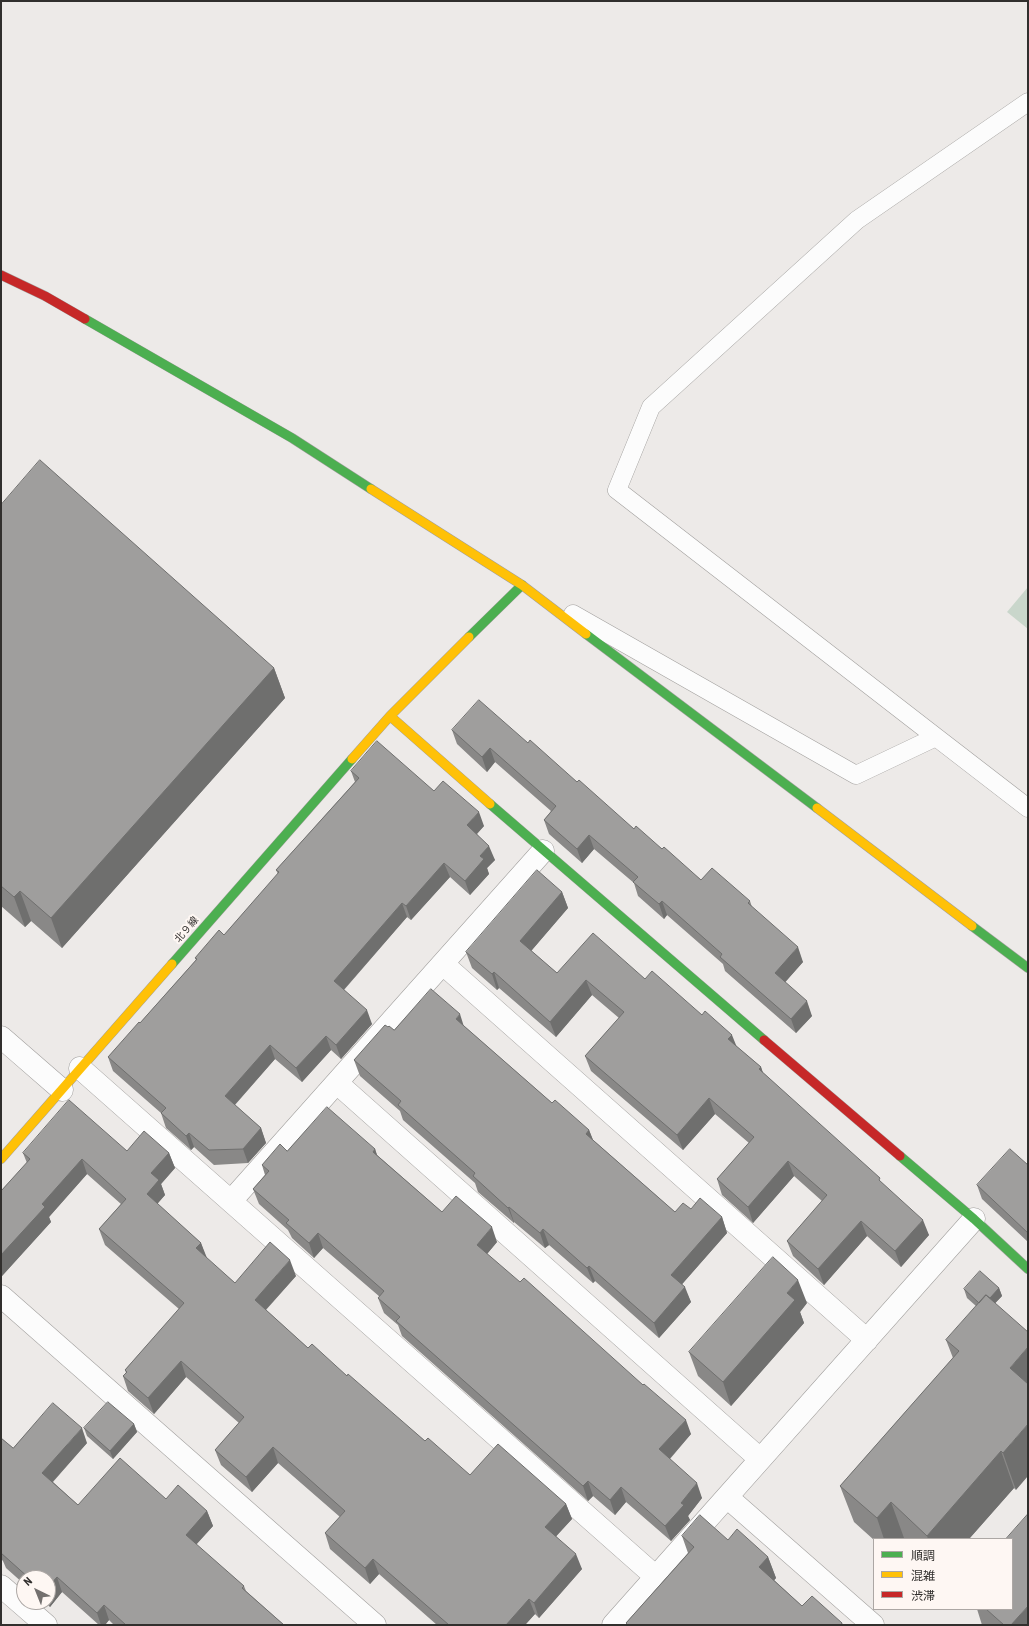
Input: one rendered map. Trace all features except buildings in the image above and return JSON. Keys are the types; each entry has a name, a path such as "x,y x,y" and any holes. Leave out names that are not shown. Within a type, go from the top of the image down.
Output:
{"street":[{"path":"1,274 45,296 292,438 522,585 1028,968"},
{"name":"北９線","path":"1,1159 390,716 522,585"},
{"path":"390,716 543,851 974,1219 1028,1269"},
{"path":"231,1201 543,851"},
{"path":"443,964 867,1340"},
{"path":"1,1036 62,1090"},
{"path":"80,1068 656,1577"},
{"path":"336,1083 760,1459"},
{"path":"613,1625 974,1219"},
{"path":"1,1296 375,1625"},
{"path":"727,1497 873,1625"},
{"path":"1,1586 46,1625"}],"lane":[{"path":"1028,102 857,220 651,407 617,490 1028,808"},
{"path":"522,585 856,775 936,737"}],"shaded area":[{"path":"1028,587 1028,629 1007,612"}],"traffic: fast":[{"path":"85,319 292,438 371,489"},
{"path":"469,637 522,585"},
{"path":"586,634 817,808"},
{"path":"172,964 352,759"},
{"path":"490,804 764,1040"},
{"path":"972,926 1028,968"},
{"path":"900,1156 974,1219 1028,1269"}],"traffic: slow":[{"path":"371,489 522,585 586,634"},
{"path":"352,759 390,716 469,637"},
{"path":"390,716 490,804"},
{"path":"817,808 972,926"},
{"path":"1,1159 172,964"}],"traffic: jam":[{"path":"1,275 45,296 85,319"},
{"path":"764,1040 900,1156"}]}
